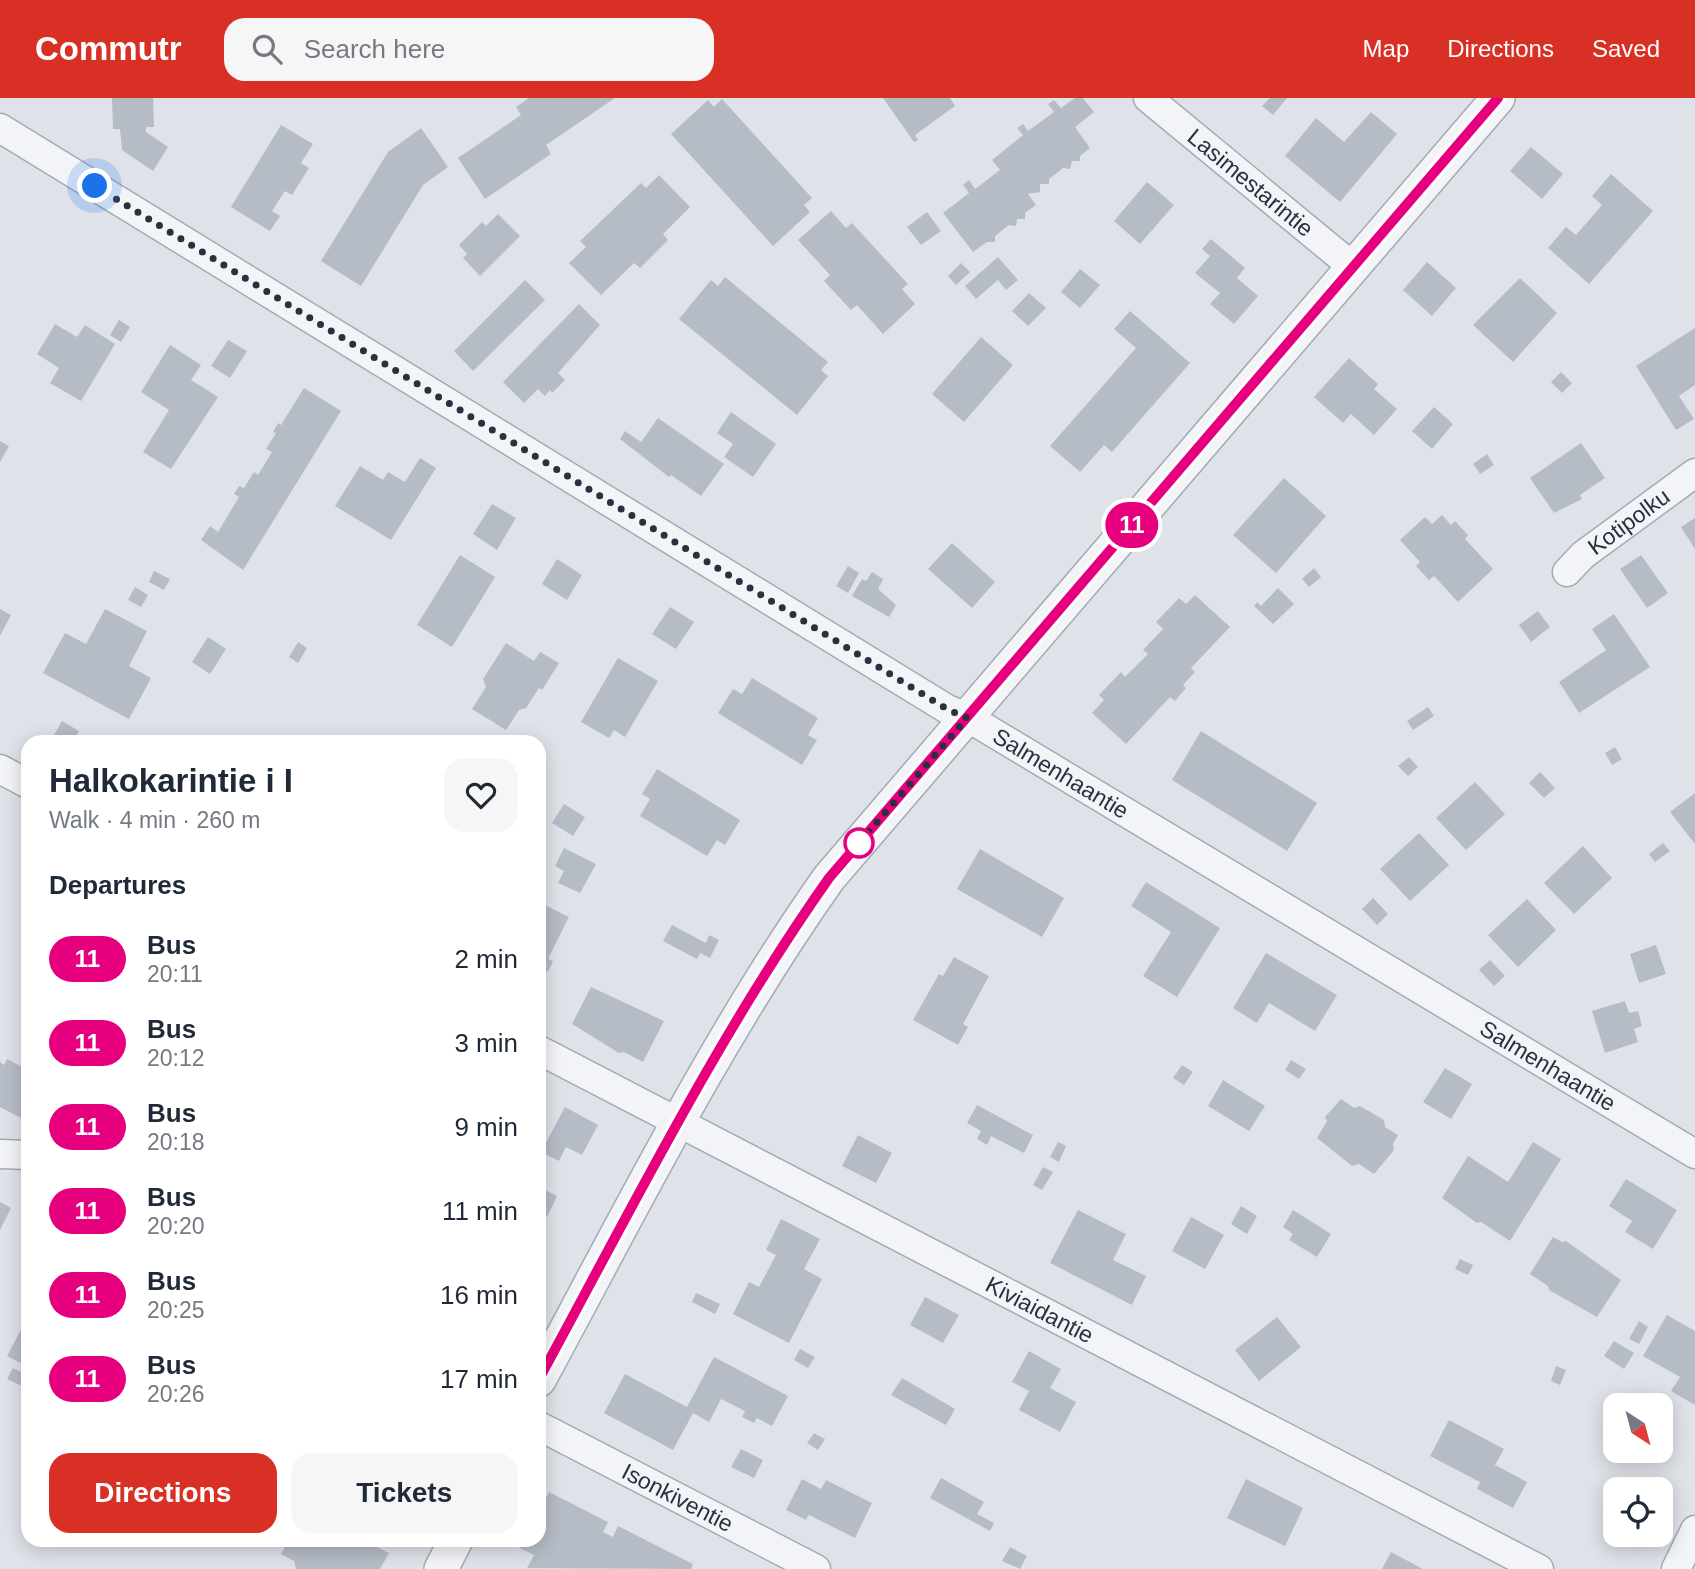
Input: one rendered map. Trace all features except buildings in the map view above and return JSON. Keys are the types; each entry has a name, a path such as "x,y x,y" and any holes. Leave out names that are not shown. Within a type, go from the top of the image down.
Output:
{"street":[{"name":"Lasimestarintie","path":"1148,98 1353,267"},
{"path":"546,1367 679,1122 782,944 821,889 1498,98"},
{"name":"Salmenhaantie","path":"0,128 947,709 967,718 1695,1154"},
{"name":"Kotipolku","path":"1567,572 1583,555 1695,473"},
{"path":"0,769 21,780"},
{"name":"Kiviaidantie","path":"546,1054 1539,1569"},
{"path":"0,1154 21,1155"},
{"name":"Isonkiventie","path":"546,1430 817,1569"},
{"path":"1676,1569 1695,1530"},
{"path":"441,1569 452,1547"}],"bus line":[{"name":"11","path":"546,1366 679,1122 782,944 829,878 1498,98"}],"route":[{"path":"95,186 947,709 967,718 859,843"}]}
